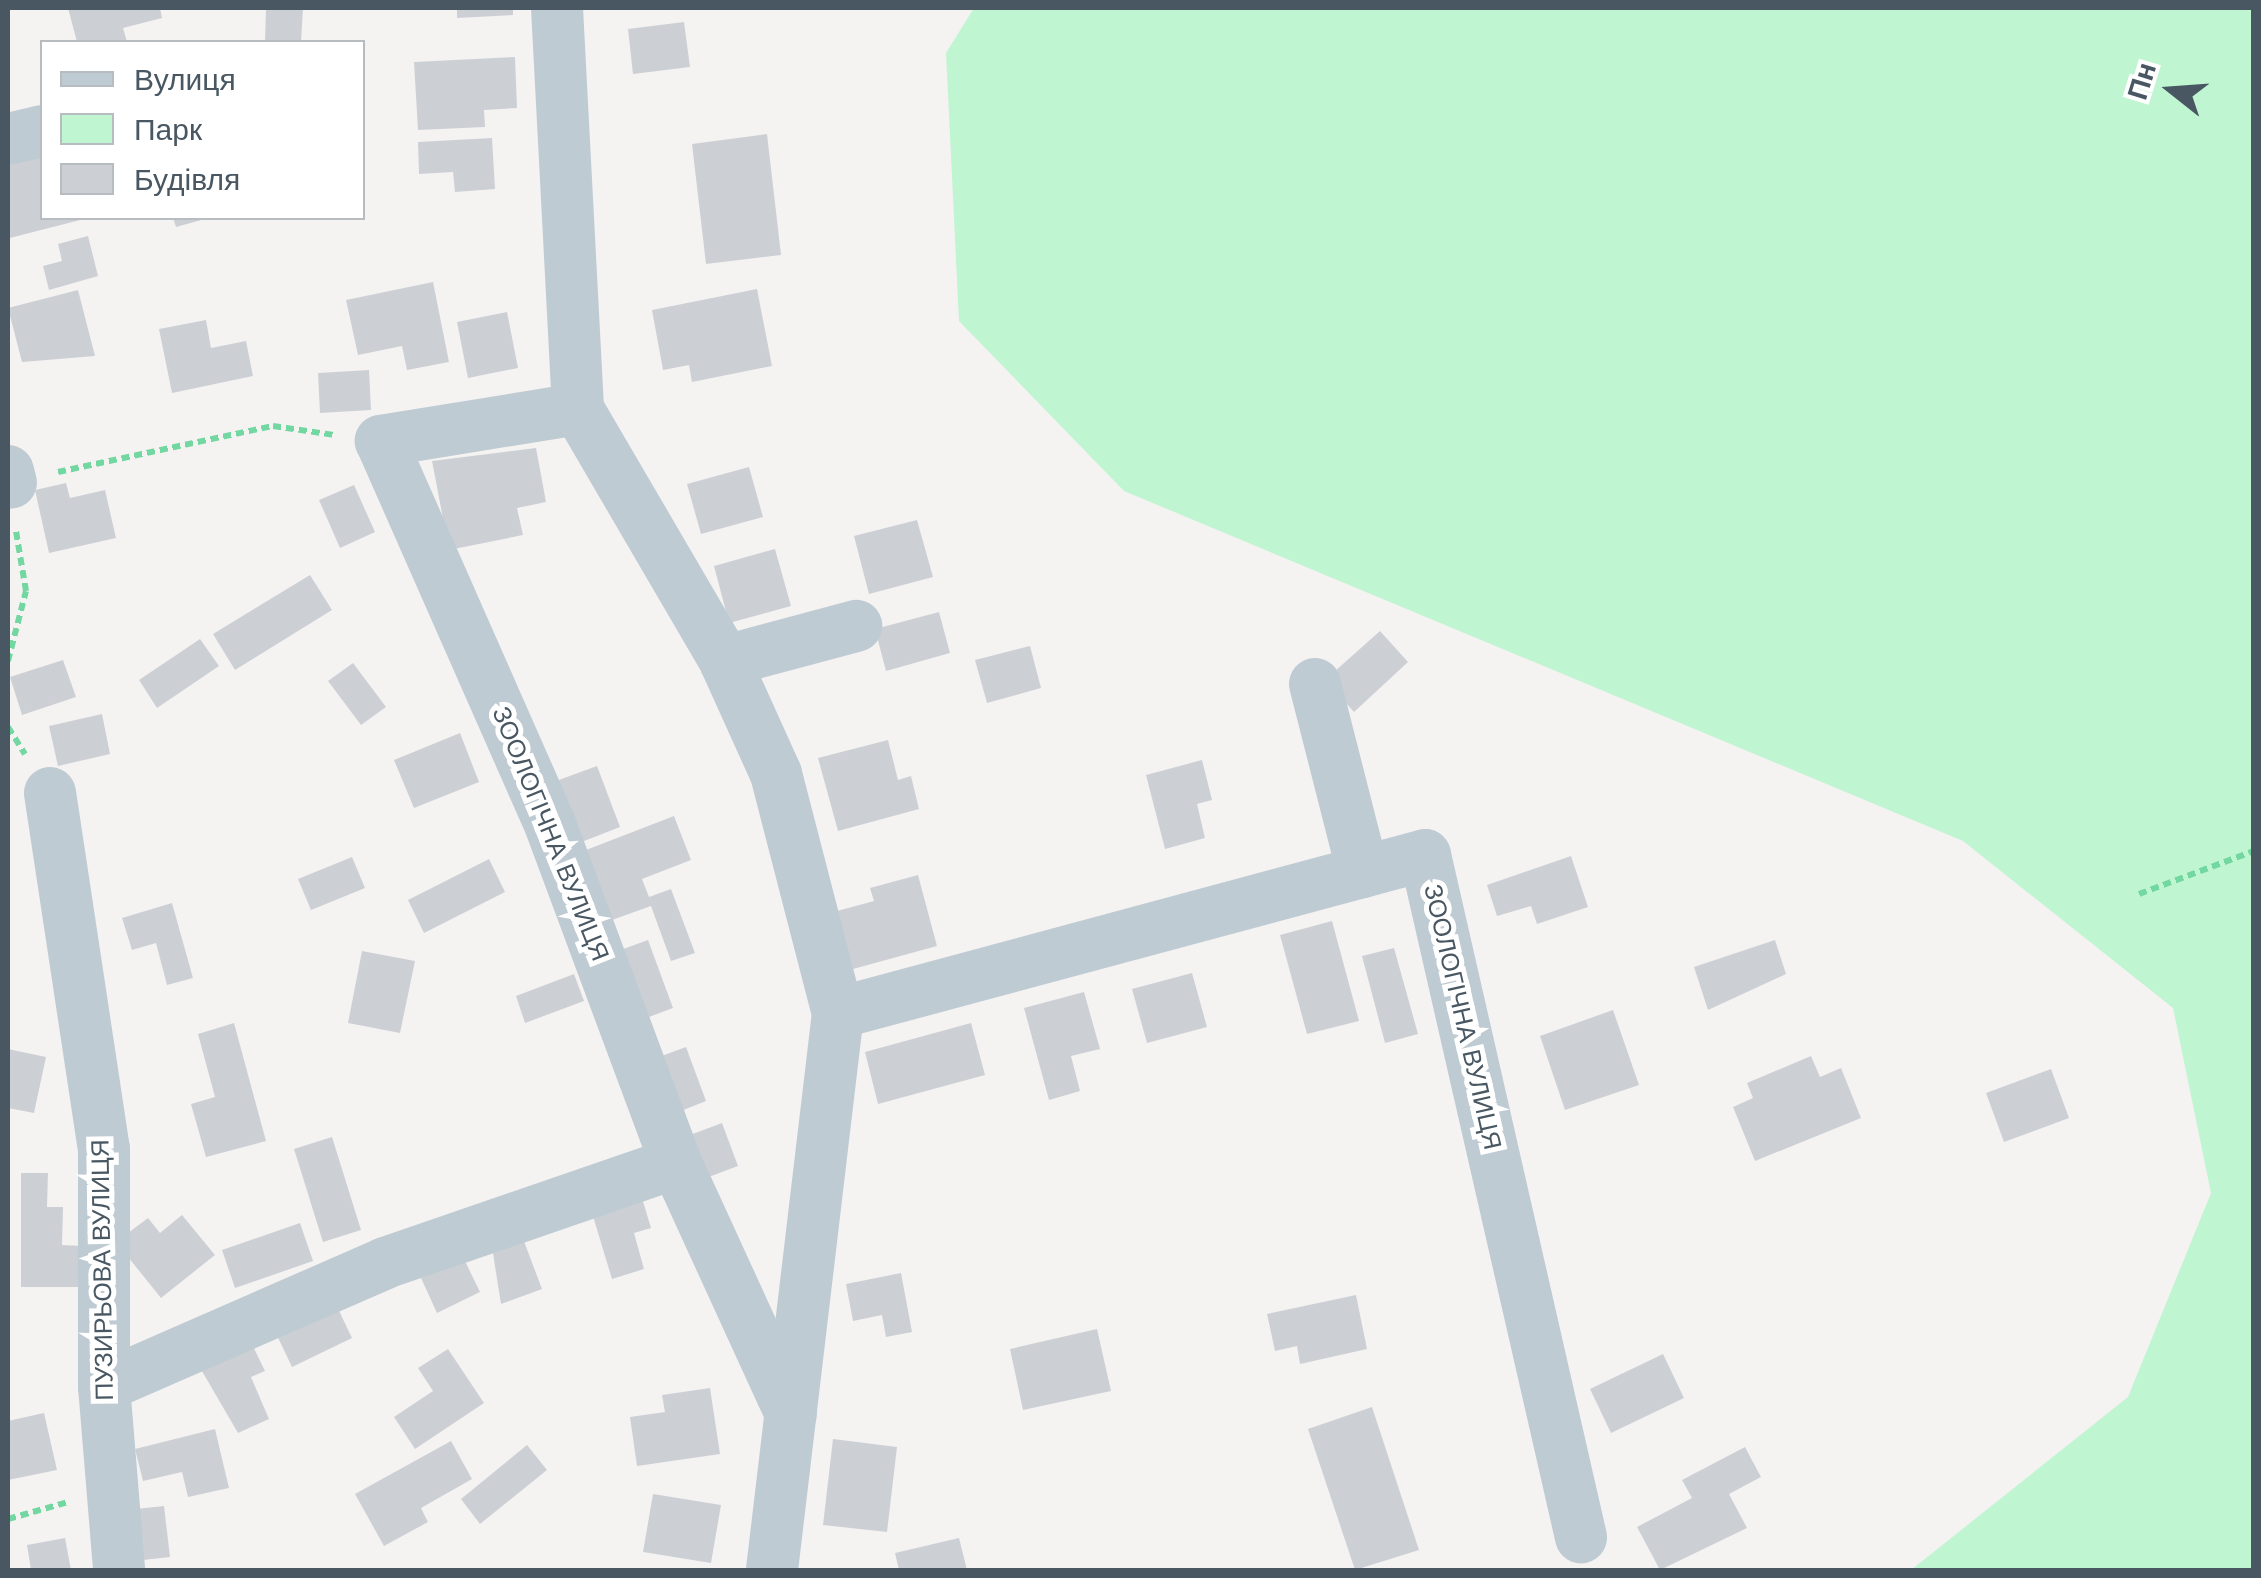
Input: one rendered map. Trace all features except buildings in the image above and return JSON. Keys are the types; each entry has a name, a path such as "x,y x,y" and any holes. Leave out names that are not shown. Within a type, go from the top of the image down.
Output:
{"street":[{"path":"557,8 578,409 725,661 776,774 838,1014 772,1570"},
{"path":"8,139 40,131"},
{"path":"381,441 578,409"},
{"name":"ЗООЛОГІЧНА ВУЛИЦЯ","path":"381,441 552,827 676,1162 791,1414"},
{"path":"725,661 856,626"},
{"path":"1314,684 1364,872"},
{"name":"ПУЗИРЬОВА ВУЛИЦЯ","path":"50,793 104,1150 104,1386 120,1570"},
{"name":"ЗООЛОГІЧНА ВУЛИЦЯ","path":"838,1014 1425,855 1580,1536"},
{"path":"104,1386 386,1263 676,1162"}],"path":[{"path":"8,661 26,592 9,477 273,426 381,441"},
{"path":"2139,894 2254,851"}],"green space":[{"path":"974,8 2253,8 2253,1570 1911,1570 2128,1397 2211,1193 2173,1008 1963,841 1124,491 959,321 946,53"}]}
